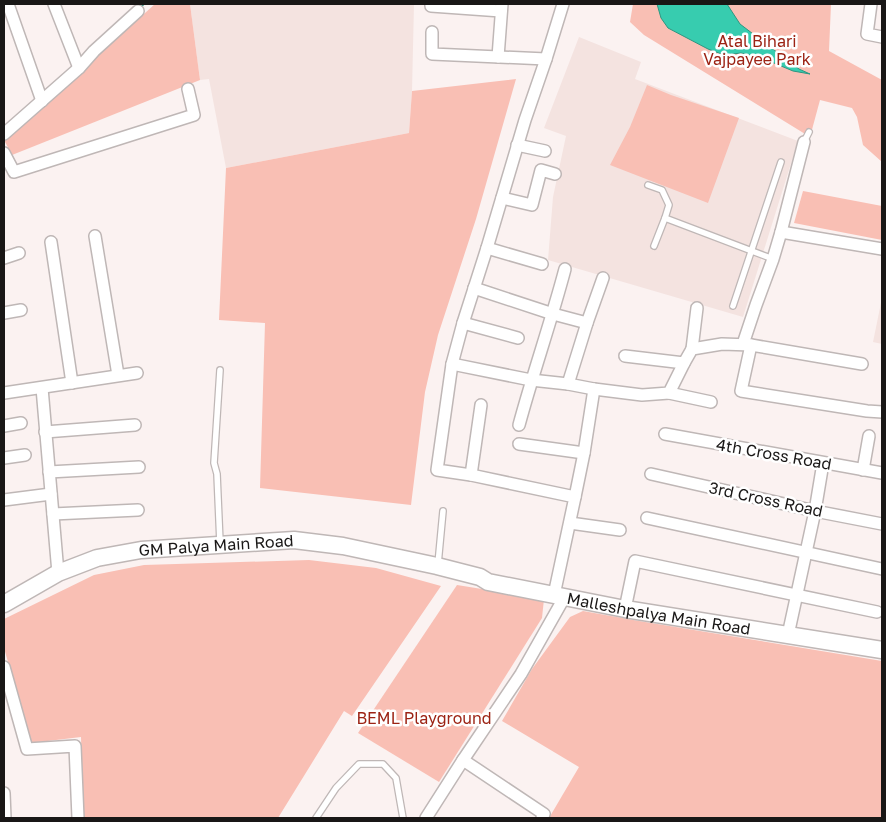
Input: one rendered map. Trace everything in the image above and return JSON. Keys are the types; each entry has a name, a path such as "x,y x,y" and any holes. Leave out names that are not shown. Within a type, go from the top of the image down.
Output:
{"main road":[{"name":"GM Palya Main Road","path":"4,606 58,573 97,558 141,550 220,549 294,540 343,546 437,566"},
{"path":"4,606 101,566 220,549 319,549 438,575 479,583 488,582"},
{"name":"Malleshpalya Main Road","path":"437,566 480,577 488,582 559,597 882,650"}],"street":[{"path":"8,4 42,101"},
{"path":"54,4 79,68"},
{"path":"431,4 431,6 502,7 498,57"},
{"path":"563,4 517,145 452,364 438,470 575,496"},
{"path":"871,4 867,34 877,36 876,4"},
{"path":"5,129 42,101 138,11"},
{"path":"432,32 432,54 546,59"},
{"path":"4,153 14,172 194,116 188,89"},
{"path":"806,137 774,259 756,305 747,345 741,392 882,412"},
{"path":"517,145 545,150"},
{"path":"502,198 532,205 541,170 556,174"},
{"path":"782,232 882,249"},
{"path":"95,236 118,375"},
{"path":"51,242 72,383"},
{"path":"487,248 542,264"},
{"path":"4,258 19,253"},
{"path":"519,425 531,380 553,314 564,269"},
{"path":"568,384 603,278"},
{"path":"474,288 587,323"},
{"path":"669,393 692,349 697,308"},
{"path":"4,313 21,310"},
{"path":"463,323 518,338"},
{"path":"692,349 722,344 747,345 862,364"},
{"path":"625,356 684,363"},
{"path":"452,364 531,380 642,395 669,393 711,402"},
{"path":"4,393 137,372"},
{"path":"42,388 58,573"},
{"path":"426,818 521,674 559,597 594,389"},
{"path":"471,475 481,405"},
{"path":"4,426 21,423"},
{"path":"45,432 135,425"},
{"name":"4th Cross Road","path":"665,434 882,473"},
{"path":"863,470 869,436"},
{"path":"519,444 584,453"},
{"path":"4,458 24,455"},
{"path":"788,635 815,511 823,463"},
{"path":"50,472 139,467"},
{"name":"3rd Cross Road","path":"651,474 882,524"},
{"path":"4,500 51,494"},
{"path":"52,514 138,510"},
{"path":"647,518 882,569"},
{"path":"570,523 620,530"},
{"path":"625,609 636,561 878,612"},
{"path":"4,667 27,749 75,746 78,818"},
{"path":"463,760 544,814 542,818"},
{"path":"4,794 4,818"}],"lane":[{"path":"733,306 780,162"},
{"path":"648,185 662,190 669,205 654,246"},
{"path":"665,218 774,259"},
{"path":"220,370 214,463 217,474 220,549"},
{"path":"437,566 443,511"},
{"path":"316,818 336,788 359,764 383,764 396,778 403,818"}],"shaded area":[{"path":"190,4 414,4 409,133 226,168 209,79 200,80"},
{"path":"657,4 727,4 740,24 799,69 810,74 793,71 762,58 741,53 724,55 708,49 668,28 661,18"},
{"path":"579,37 641,62 635,79 798,141 743,317 548,260 553,197 566,136 544,128"},
{"path":"882,298 882,344 873,342"}],"green space":[{"path":"155,4 190,4 200,80 12,155 4,140"},
{"name":"Atal Bihari Vajpayee Park","path":"633,4 831,4 829,51 882,80 882,162 863,145 857,117 852,108 820,100 810,137 644,35 630,22"},
{"path":"516,79 476,219 438,335 425,392 411,505 260,488 265,323 219,320 226,168 409,133 412,91"},
{"path":"647,85 739,118 708,203 610,165 630,127"},
{"path":"803,191 882,206 882,240 794,223"},
{"path":"309,560 376,568 441,586 352,716 344,711 278,818 83,818 81,737 31,743 4,648 4,619 94,575 144,565"},
{"name":"BEML Playground","path":"457,585 544,599 542,618 439,782 358,733"},
{"path":"583,611 882,661 882,818 549,818 579,767 502,721 532,669 570,617"}],"waterway":[{"path":"137,9 143,4"}]}
